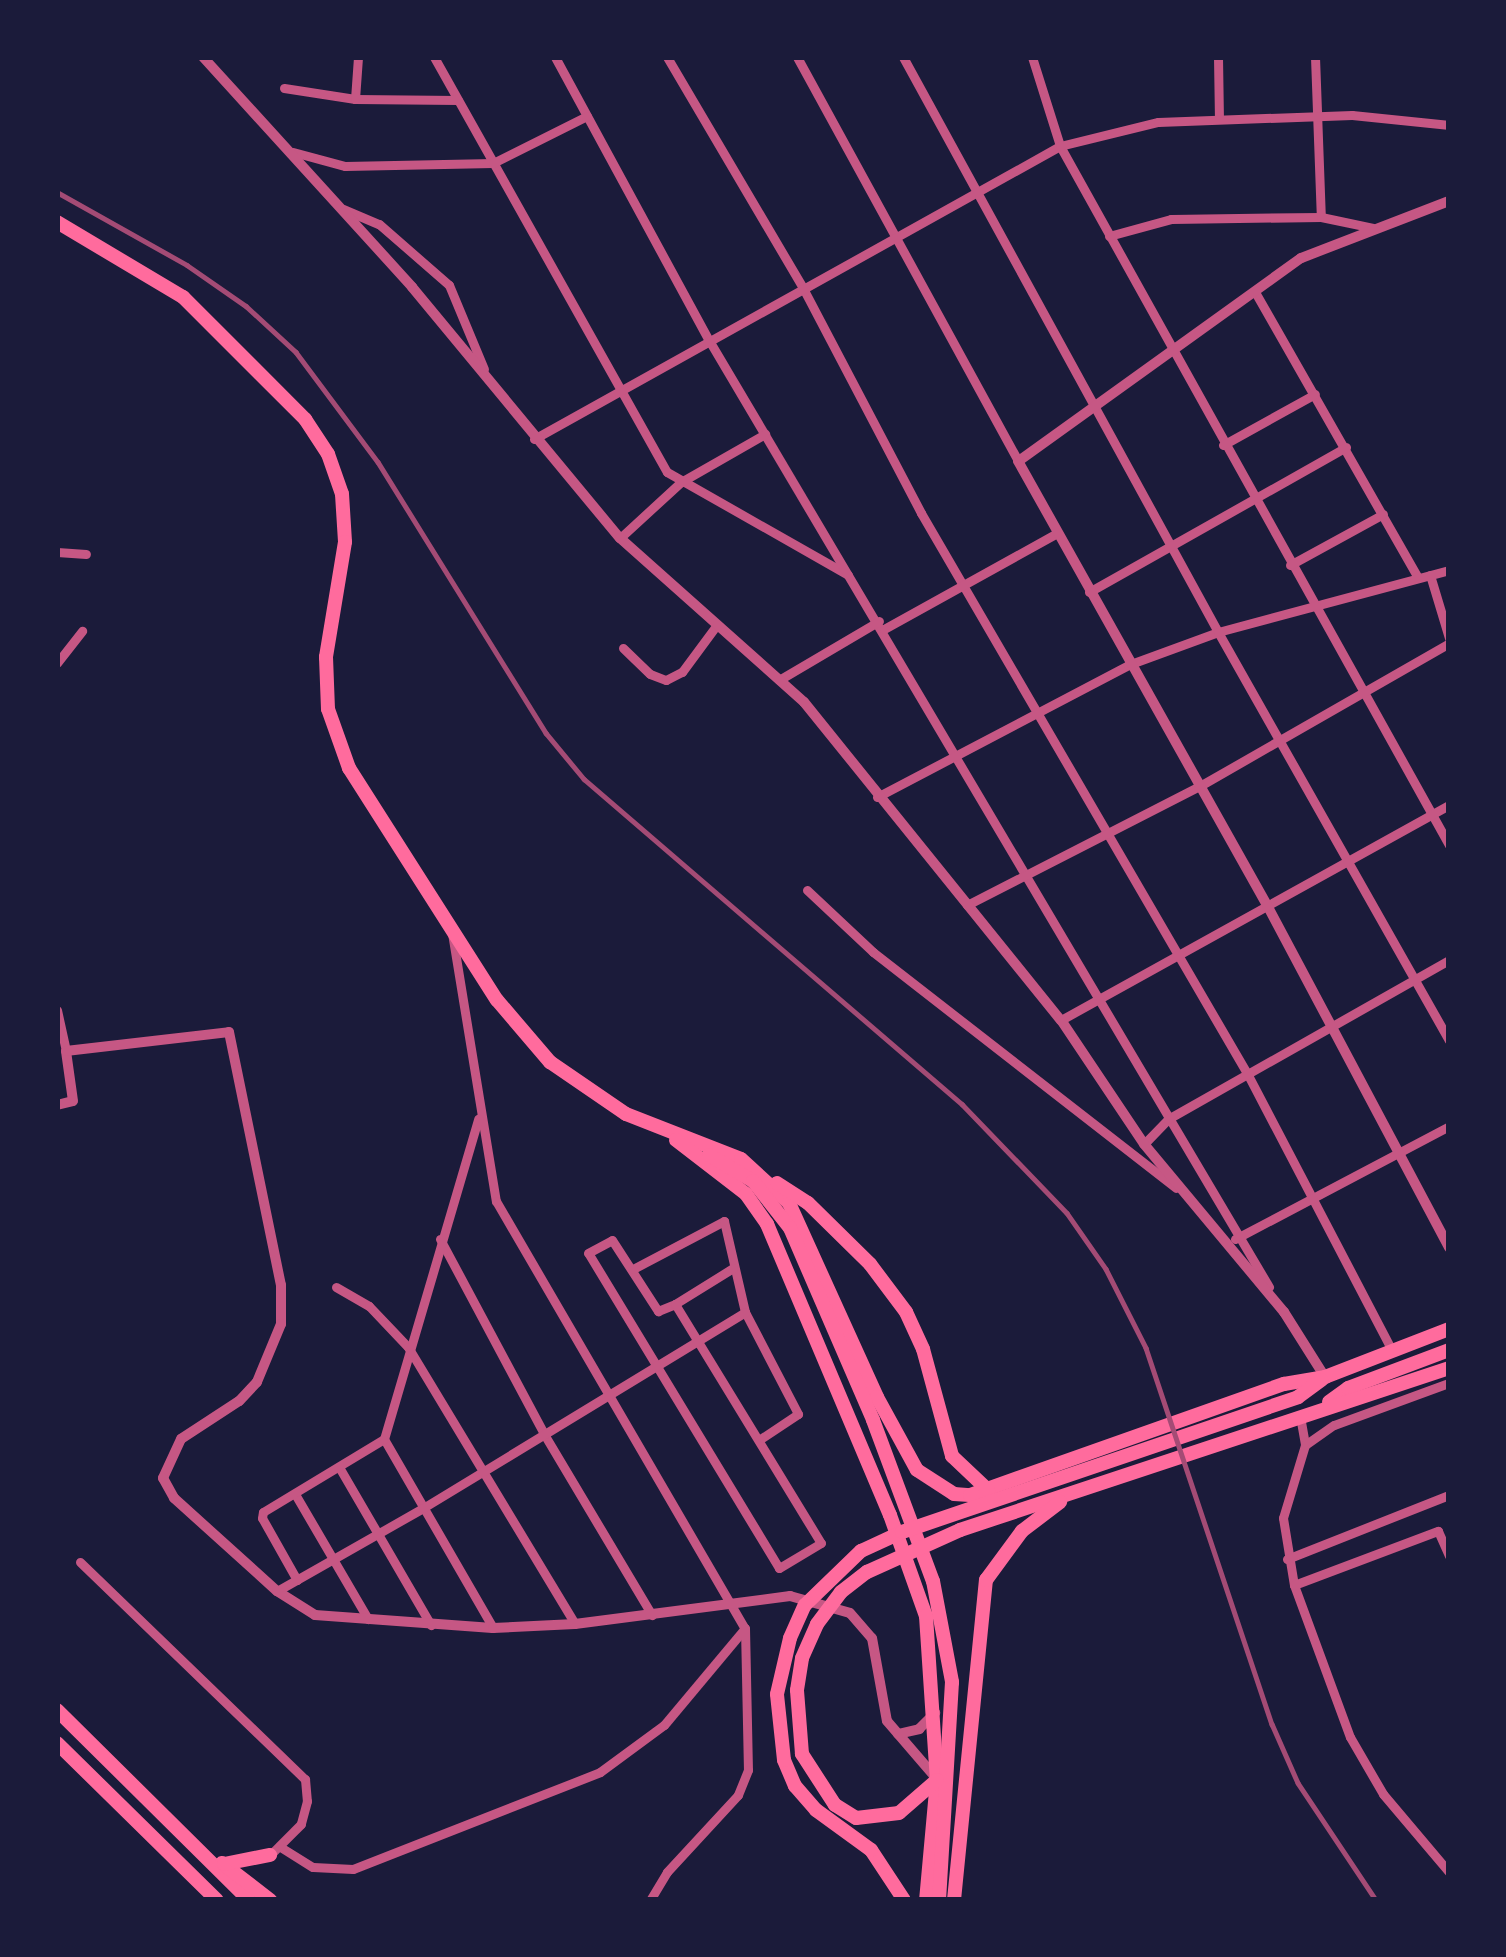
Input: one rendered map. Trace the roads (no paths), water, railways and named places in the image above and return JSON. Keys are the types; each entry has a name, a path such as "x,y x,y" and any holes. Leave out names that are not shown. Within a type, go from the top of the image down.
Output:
{"main road":[{"path":"57,221 183,297 272,380 328,454 342,494 345,542 326,657 328,709 349,768 508,1015 550,1062 626,1114 741,1160 808,1203 870,1264 906,1312 923,1349 952,1456 988,1490"},
{"path":"662,1130 746,1194 790,1270 926,1616 938,1780 926,1900"},
{"path":"662,1130 753,1181 790,1228 873,1420 933,1581 952,1682 939,1900"},
{"path":"761,1175 800,1221 917,1470 954,1494 988,1490 1249,1405 1298,1397 1325,1377 1449,1331"},
{"path":"1325,1405 1348,1388 1449,1350"},
{"path":"938,1780 898,1813 856,1817 835,1805 802,1754 797,1723 802,1658 817,1624 841,1592 867,1572 960,1531 1325,1405 1368,1399 1449,1368"},
{"path":"904,1900 888,1869 795,1786 780,1737 777,1694 790,1638 806,1605 828,1578 861,1551 902,1532 1249,1405"},
{"path":"954,1900 986,1580 1022,1531 1073,1492"},
{"path":"57,1710 251,1894 270,1900"},
{"path":"57,1743 217,1900"},
{"path":"182,1832 224,1864 251,1894"},
{"path":"224,1864 276,1851"},
{"path":"251,1894 253,1872 276,1851"},
{"path":"198,1882 203,1900"}],"street":[{"path":"203,57 344,209 620,538 805,702 1061,1020 1144,1144 1284,1312"},
{"path":"355,99 358,57"},
{"path":"434,57 667,472 849,576"},
{"path":"555,57 710,342 1325,1377"},
{"path":"667,57 804,290 921,513 1248,1075 1397,1348"},
{"path":"797,57 1128,665 1267,904 1449,1248"},
{"path":"903,57 1098,405 1218,632 1449,1040"},
{"path":"1032,57 1060,146 1449,845"},
{"path":"1218,57 1219,118"},
{"path":"1316,57 1321,217"},
{"path":"284,88 355,99 458,100"},
{"path":"534,439 1060,146 1158,122 1219,118 1318,115 1449,125"},
{"path":"292,152 345,166 494,163 587,116"},
{"path":"1018,461 1301,258 1449,201"},
{"path":"344,209 379,224 449,285 490,386"},
{"path":"1109,236 1172,219 1321,217 1373,227"},
{"path":"967,905 1198,787 1449,640 1424,577 1255,292"},
{"path":"1223,445 1315,394"},
{"path":"620,538 681,482 765,434"},
{"path":"1089,592 1346,447"},
{"path":"1291,565 1383,514"},
{"path":"779,680 1057,532"},
{"path":"57,552 86,554"},
{"path":"877,796 1128,665 1218,632 1449,570"},
{"path":"623,648 650,674 666,680 682,672 716,626"},
{"path":"57,663 82,632"},
{"path":"1061,1020 1449,805"},
{"path":"807,890 873,952 1185,1195"},
{"path":"450,922 478,1116 496,1201 745,1628 748,1770 738,1795 667,1872 650,1900"},
{"path":"1144,1144 1168,1119 1449,960"},
{"path":"57,1010 73,1101 57,1106"},
{"path":"66,1051 229,1032 280,1286 281,1324 257,1382 239,1401 181,1439 163,1478 174,1498 277,1591 314,1615 493,1628 652,1616 790,1596 850,1613 872,1638 887,1721 938,1780"},
{"path":"297,1580 262,1518 384,1439 478,1116"},
{"path":"1229,1249 1238,1236 1449,1126"},
{"path":"633,1269 723,1220 745,1312 798,1414 762,1438"},
{"path":"440,1239 544,1434 652,1616"},
{"path":"675,1304 762,1438 821,1543 779,1568 588,1253 612,1240 658,1311 733,1268"},
{"path":"336,1287 369,1306 408,1347 575,1624"},
{"path":"277,1591 745,1312"},
{"path":"1305,1444 1334,1425 1449,1383"},
{"path":"1300,1414 1305,1444 1283,1518 1294,1585 1350,1738 1383,1794 1449,1872"},
{"path":"384,1439 493,1628"},
{"path":"340,1468 431,1625"},
{"path":"295,1495 368,1619"},
{"path":"1287,1558 1449,1495"},
{"path":"1294,1585 1438,1531 1449,1556"},
{"path":"80,1562 305,1779 308,1801 301,1824 276,1851 313,1867 353,1870 600,1772 664,1725 745,1628"},
{"path":"898,1733 919,1729 935,1713"},
{"path":"1435,1856 1449,1849"}],"railway":[{"path":"57,192 187,265 246,306 296,352 378,462 546,733 584,779 962,1104 1067,1213 1106,1269 1146,1348 1272,1724 1298,1783 1376,1900"}]}
